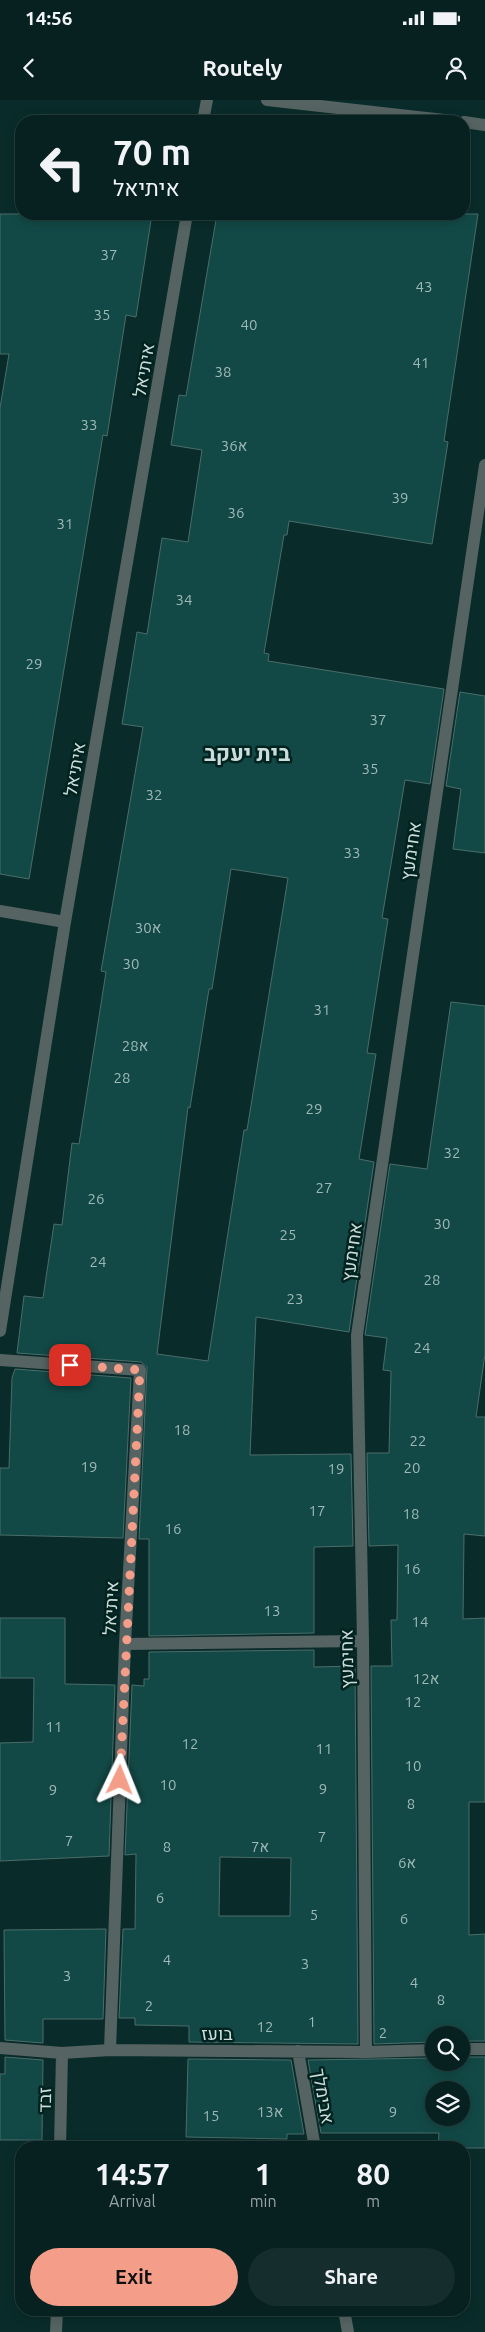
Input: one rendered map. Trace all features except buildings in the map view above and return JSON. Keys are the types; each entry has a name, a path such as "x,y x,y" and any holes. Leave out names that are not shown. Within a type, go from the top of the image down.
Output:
{"street":[{"path":"204,115 207,100"},
{"path":"267,100 400,115"},
{"path":"470,123 485,125"},
{"name":"איתיאל","path":"0,1331 65,922 186,220"},
{"name":"אחימעץ","path":"366,2052 363,1641 357,1335 485,465"},
{"path":"0,911 65,922"},
{"name":"איתיאל","path":"0,1360 140,1370 125,1644 110,2050"},
{"path":"125,1644 363,1641"},
{"name":"בועז","path":"0,2048 62,2053 110,2050 366,2052 425,2050"},
{"path":"470,2049 485,2048"},
{"name":"אבימלך","path":"298,2051 314,2141"},
{"name":"זבד","path":"60,2141 62,2053"},
{"path":"56,2332 57,2316"},
{"path":"345,2316 348,2332"}],"district":[{"name":"בית יעקב","path":"247,752"}],"route":[{"path":"70,1365 140,1370 125,1644 120,1780"}]}
